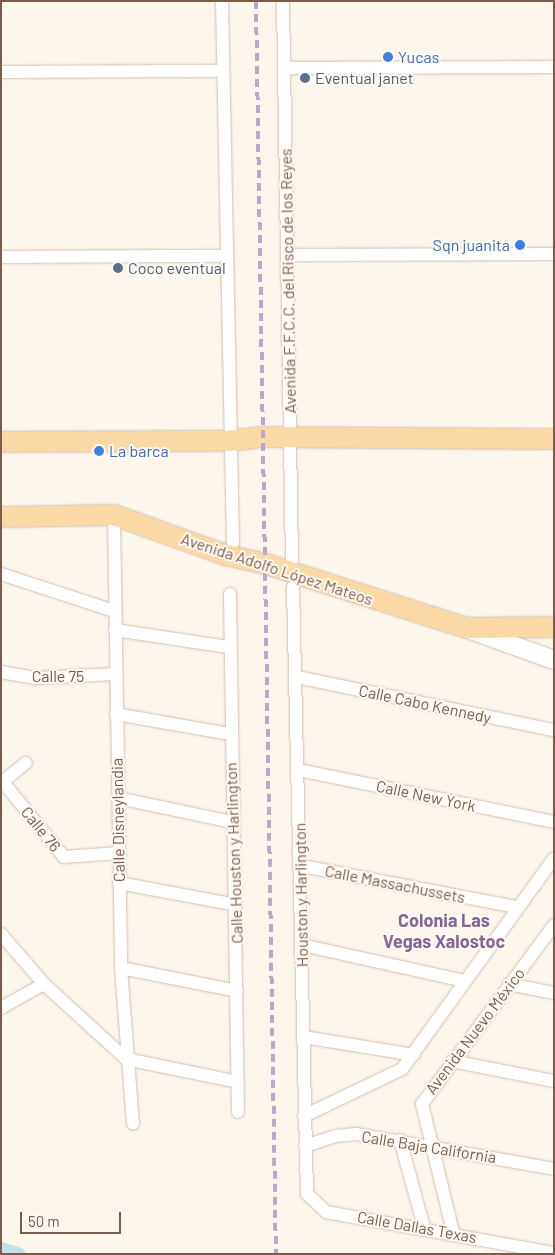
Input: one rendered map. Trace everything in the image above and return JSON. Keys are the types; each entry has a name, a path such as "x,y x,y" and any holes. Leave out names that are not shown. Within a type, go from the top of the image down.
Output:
{"main road":[{"path":"1,442 229,441 292,438 554,439"},
{"name":"Avenida Adolfo López Mateos","path":"11,516 114,515 226,555 266,564 466,628 554,627"},
{"path":"1,525 11,516"},
{"path":"466,628 554,660"}],"street":[{"path":"222,1 229,441 233,543"},
{"name":"Avenida F.F.C.C. del Risco de los Reyes","path":"283,1 292,438 292,560"},
{"path":"284,68 554,67"},
{"path":"1,72 223,70"},
{"path":"288,255 554,254"},
{"path":"1,257 227,256"},
{"name":"Calle Disneylandia","path":"114,515 121,968 126,1059 133,1124"},
{"path":"1,574 114,611"},
{"name":"Houston y Harlington","path":"293,587 302,866 305,1184 312,1202"},
{"name":"Calle Houston y Harlington","path":"230,594 228,647 236,905 238,1112"},
{"path":"115,630 228,647"},
{"name":"Calle 75","path":"1,672 36,678 115,674"},
{"name":"Calle Cabo Kennedy","path":"297,677 554,730"},
{"path":"116,714 230,734"},
{"name":"Calle 76","path":"26,763 2,783 64,857 118,852"},
{"name":"Calle New York","path":"299,770 554,822"},
{"path":"118,798 232,822"},
{"path":"304,1116 394,1074 414,1055 464,981 554,858"},
{"name":"Calle Massachussets","path":"302,866 517,907"},
{"path":"119,882 236,905"},
{"name":"Avenida Nuevo México","path":"453,1232 422,1104 554,925"},
{"path":"1,934 44,984 126,1059 238,1082"},
{"path":"302,945 464,981"},
{"path":"121,968 237,991"},
{"path":"1,1008 44,984"},
{"path":"509,984 554,993"},
{"path":"304,1037 414,1055"},
{"path":"452,1061 554,1081"},
{"name":"Calle Baja California","path":"305,1146 345,1134 432,1145 554,1169"},
{"path":"400,1140 424,1227"},
{"name":"Calle Dallas Texas","path":"312,1202 326,1212 453,1232 554,1253"}],"waterway":[{"path":"1,1249 18,1254"}],"railway":[{"path":"256,1 276,1254"}],"place":[{"name":"Yucas","path":"388,57"},
{"name":"Eventual janet","path":"305,78"},
{"name":"Sqn juanita","path":"520,245"},
{"name":"Coco eventual","path":"118,268"},
{"name":"La barca","path":"99,451"}],"district":[{"name":"Colonia Las Vegas Xalostoc","path":"444,931"}]}
